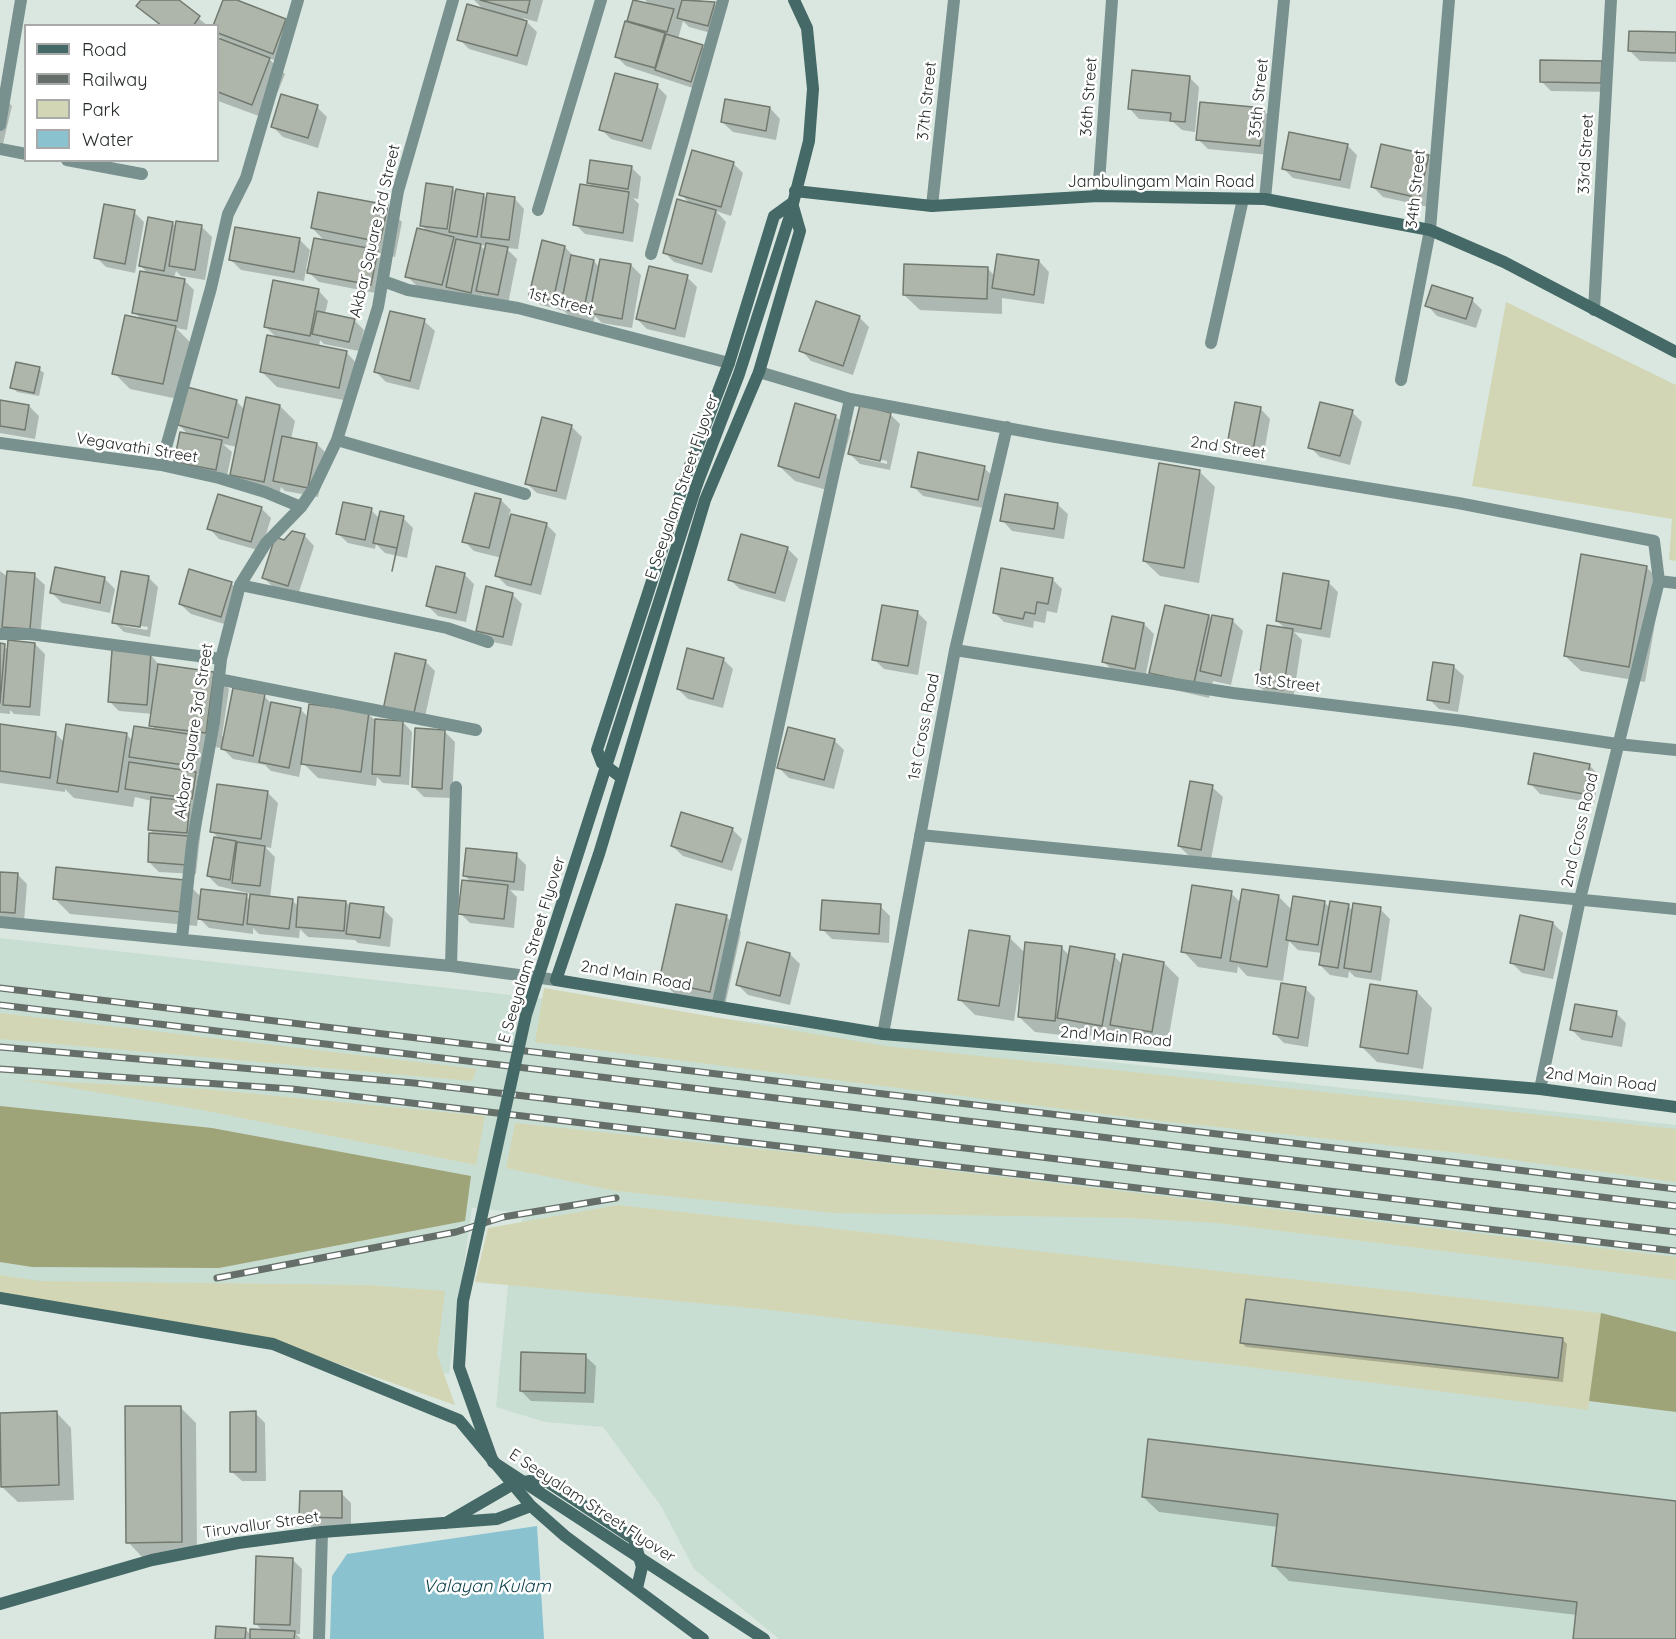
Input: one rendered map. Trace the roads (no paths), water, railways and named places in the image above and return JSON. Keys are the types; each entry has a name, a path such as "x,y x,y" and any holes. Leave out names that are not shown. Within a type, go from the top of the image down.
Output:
{"street":[{"path":"0,125 21,0"},
{"path":"161,465 211,288 228,214 246,178 298,0"},
{"name":"Akbar Square 3rd Street","path":"182,938 192,844 214,722 221,659 240,585 266,543 301,507 314,488 337,440 378,307 398,191 453,0"},
{"path":"538,210 601,0"},
{"path":"651,254 723,0"},
{"name":"E Seeyalam Street Flyover","path":"764,1639 493,1462 459,1367 463,1301 526,1015 697,484 739,374 789,219 809,141 813,89 807,28 794,0"},
{"name":"37th Street","path":"932,206 954,0"},
{"name":"36th Street","path":"1098,196 1112,0"},
{"name":"35th Street","path":"1265,200 1284,0"},
{"name":"34th Street","path":"1401,380 1430,230 1449,0"},
{"name":"33rd Street","path":"1594,310 1611,0"},
{"path":"0,150 24,154"},
{"path":"78,162 142,174"},
{"name":"Jambulingam Main Road","path":"794,197 932,206 1098,196 1265,200 1430,230 1504,262 1676,352"},
{"path":"622,778 602,763 597,750 686,476 729,363 774,216 794,197"},
{"path":"0,922 451,966 556,980 622,778 705,500 759,372 800,231 794,197"},
{"path":"1211,343 1243,199"},
{"name":"1st Street","path":"383,281 408,290 518,308 729,363"},
{"name":"2nd Street","path":"759,372 850,399 1458,503 1654,541 1659,581"},
{"path":"717,1007 850,399"},
{"name":"1st Cross Road","path":"883,1034 955,650 1007,427"},
{"path":"337,440 525,494"},
{"name":"Vegavathi Street","path":"0,443 161,465 228,481 301,507"},
{"path":"1659,581 1676,583"},
{"name":"2nd Cross Road","path":"1540,1089 1580,899 1659,581"},
{"path":"240,585 447,628 488,642"},
{"path":"0,634 30,634 221,659"},
{"name":"1st Street","path":"955,650 1233,693 1676,750"},
{"path":"218,679 476,730"},
{"path":"451,966 456,788"},
{"path":"920,835 1676,909"},
{"name":"2nd Main Road","path":"556,980 883,1034 1540,1089 1676,1107"},
{"path":"0,1298 273,1344 459,1420 531,1506 565,1536 637,1588 685,1628 703,1639"},
{"path":"443,1525 513,1484 530,1481 548,1482 634,1539 642,1567 637,1588"},
{"name":"Tiruvallur Street","path":"0,1604 152,1560 238,1543 322,1532 443,1525 497,1519 531,1506"},
{"path":"319,1639 322,1532"}],"water":[{"name":"Valayan Kulam","path":"537,1526 544,1639 330,1639 332,1576 347,1554"}],"railway":[{"path":"0,988 1676,1189"},
{"path":"0,1005 1676,1206"},
{"path":"0,1047 414,1083 1676,1232"},
{"path":"0,1069 292,1089 1676,1251"},
{"path":"217,1278 456,1232 503,1217 616,1198"}]}
